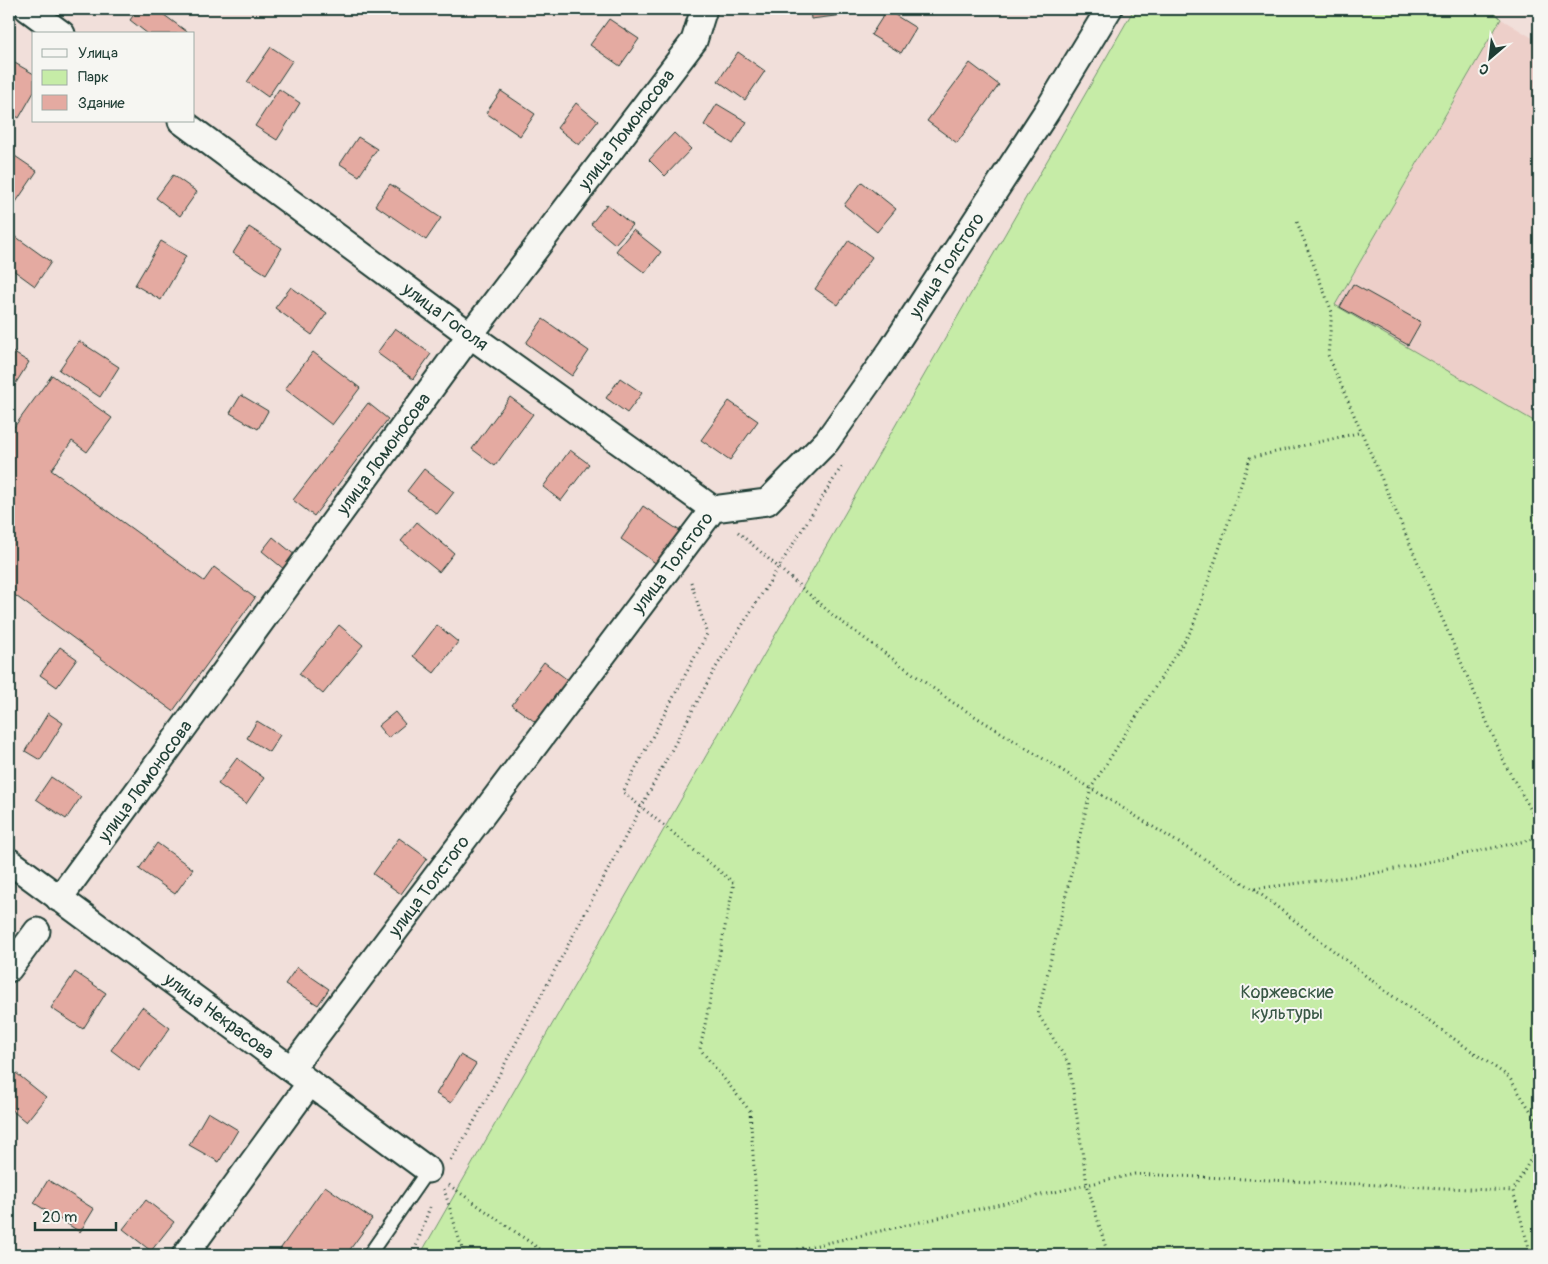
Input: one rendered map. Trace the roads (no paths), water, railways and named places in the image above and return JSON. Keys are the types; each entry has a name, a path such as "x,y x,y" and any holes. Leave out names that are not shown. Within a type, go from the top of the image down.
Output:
{"street":[{"path":"28,9 59,32"},
{"name":"улица Ломоносова","path":"59,899 470,335 694,41 704,9"},
{"name":"улица Толстого","path":"185,1255 300,1076 713,509 767,502 827,441 892,349 1047,111 1109,9"},
{"name":"улица Гоголя","path":"182,122 470,335 713,509"},
{"name":"улица Некрасова","path":"9,861 434,1174"},
{"path":"9,969 36,931"}],"lane":[{"path":"370,1255 434,1174"}],"park label":[{"name":"Коржевские культуры","path":"1287,1002"}]}
